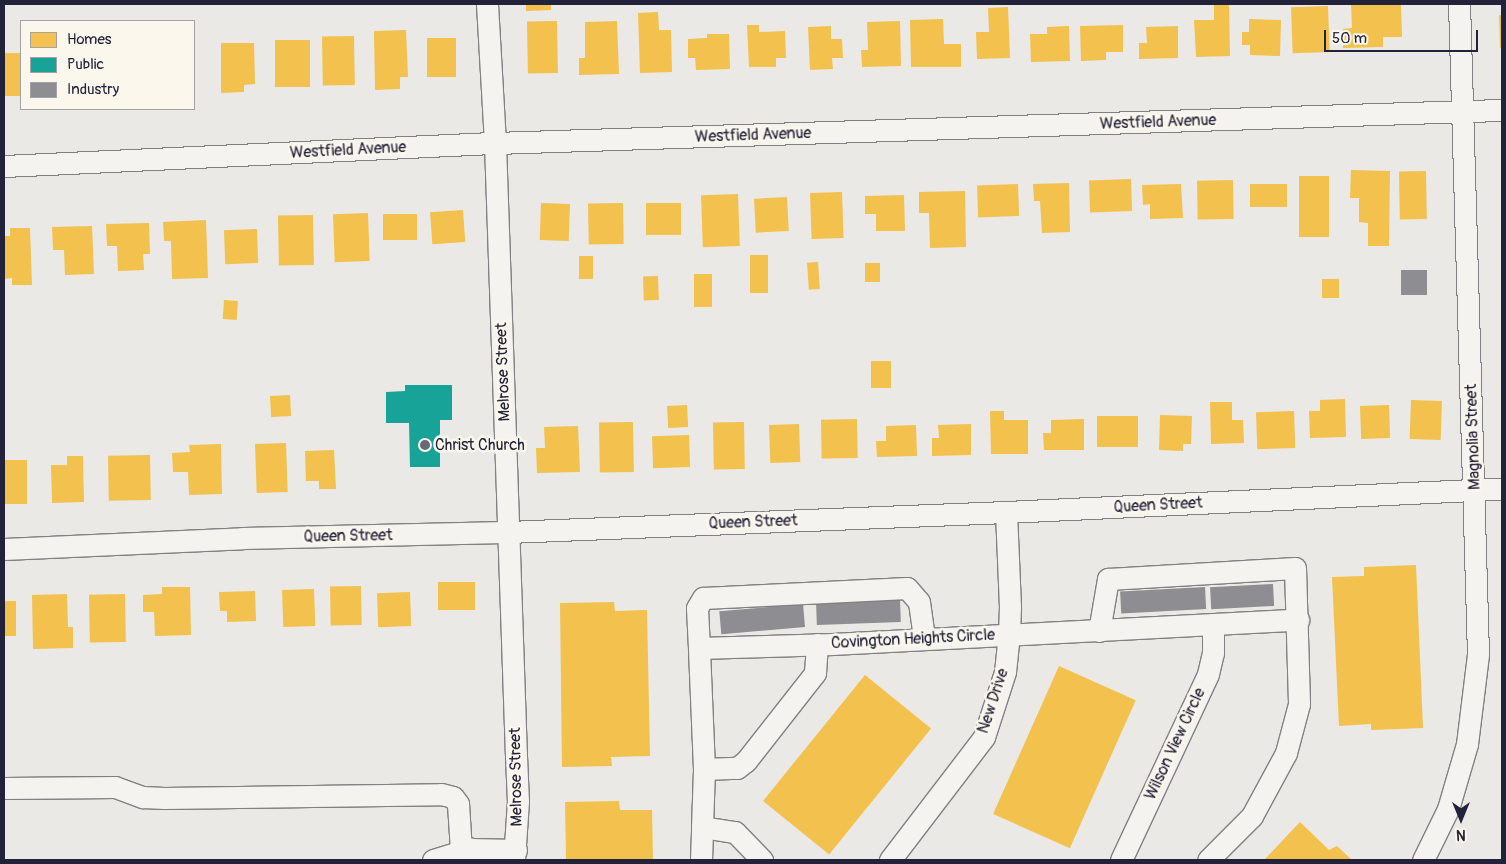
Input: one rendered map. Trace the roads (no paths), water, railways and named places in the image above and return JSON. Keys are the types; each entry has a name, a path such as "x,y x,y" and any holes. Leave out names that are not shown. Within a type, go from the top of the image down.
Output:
{"street":[{"name":"Melrose Street","path":"487,4 495,143 518,801 515,855"},
{"name":"Magnolia Street","path":"1423,860 1448,809 1467,744 1475,691 1478,645 1459,4"},
{"name":"Westfield Avenue","path":"4,166 495,143 1502,110"},
{"name":"Queen Street","path":"4,549 243,538 508,532 1006,512 1502,489"},
{"name":"New Drive","path":"890,860 984,737 1005,672 1009,635 1010,607 1006,512"},
{"path":"1099,631 1108,579 1295,568 1299,704 1286,753 1252,816 1208,860"},
{"path":"701,860 704,769 697,608 703,598 907,588 919,602 924,639"},
{"path":"1009,635 1298,620"},
{"name":"Wilson View Circle","path":"1121,860 1208,674 1213,653 1213,624"},
{"name":"Covington Heights Circle","path":"699,648 1009,635"},
{"name":"Covington Heights Circle","path":"704,769 737,768 746,761 815,673 817,644"},
{"path":"4,788 115,787 143,797 164,798 441,794 454,797 458,804 461,851"},
{"path":"702,827 735,832 762,860"},
{"path":"433,860 470,849 515,855"}],"place":[{"name":"Christ Church","path":"425,445"}]}
